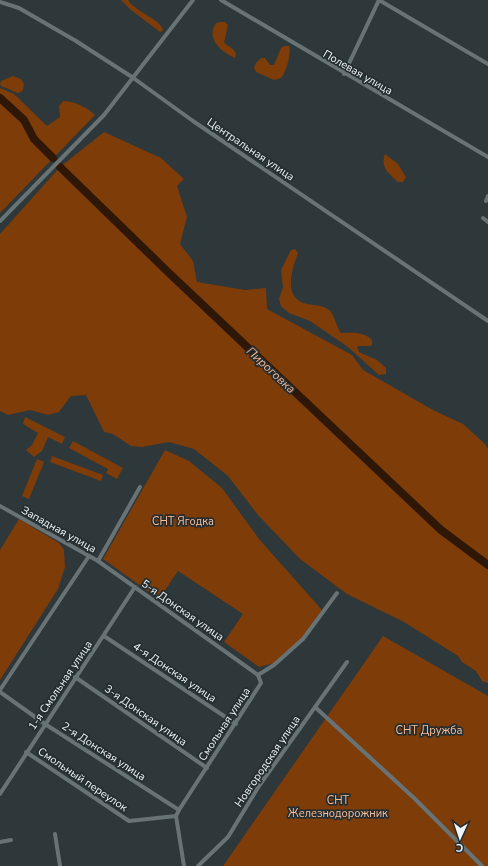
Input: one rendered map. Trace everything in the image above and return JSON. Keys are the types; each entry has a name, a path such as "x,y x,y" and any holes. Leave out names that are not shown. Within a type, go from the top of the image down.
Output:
{"street":[{"path":"0,221 104,115 193,0"},
{"name":"Полевая улица","path":"221,0 344,74 488,157"},
{"path":"344,74 379,0 488,64"},
{"name":"Центральная улица","path":"0,2 19,8 76,41 132,77 488,321"},
{"path":"483,218 488,222"},
{"name":"Западная улица","path":"0,506 98,561 140,487"},
{"path":"0,691 89,556"},
{"name":"5-я Донская улица","path":"98,561 258,674"},
{"name":"1-я Смольная улица","path":"0,794 135,587"},
{"path":"258,674 274,665 303,639 337,593"},
{"name":"4-я Донская улица","path":"104,636 236,724"},
{"name":"Новгородская улица","path":"198,866 228,837 259,786 347,662"},
{"name":"Смольная улица","path":"176,816 261,684 258,674"},
{"name":"3-я Донская улица","path":"75,677 207,768"},
{"name":"2-я Донская улица","path":"0,691 45,724 179,810"},
{"path":"315,707 414,798 482,866"},
{"name":"Смольный переулок","path":"26,752 129,821 176,816"},
{"path":"176,816 184,866"},
{"path":"55,834 60,866"},
{"path":"0,842 12,840"}],"green space":[{"path":"121,0 128,0 136,8 159,23 163,31 160,32 131,10"},
{"path":"225,22 228,25 224,43 236,53 235,58 220,49 214,40 212,34 213,29 216,23"},
{"path":"284,46 289,46 290,53 287,67 281,78 274,80 256,72 254,68 256,63 261,58 265,58 270,65 274,65 281,48"},
{"path":"13,76 21,79 24,84 23,90 19,93 2,87 0,84 1,81"},
{"path":"0,88 14,94 47,126 60,117 59,106 63,101 81,105 95,115 0,213"},
{"path":"104,132 161,158 184,179 177,186 187,217 180,244 193,261 197,282 245,290 266,288 267,309 352,355 363,370 433,410 463,424 484,443 488,449 488,683 482,681 476,671 462,662 458,656 404,622 347,594 300,559 258,515 228,476 194,449 169,442 142,447 131,446 113,434 104,432 86,395 71,396 59,412 48,415 30,410 8,415 0,411 0,234 60,167"},
{"path":"385,154 398,164 406,177 403,182 398,182 386,170 384,163"},
{"path":"295,249 298,253 293,267 291,283 294,296 299,301 328,309 341,333 361,334 369,337 372,340 372,345 358,346 359,352 377,360 386,368 386,374 379,375 348,347 310,321 289,313 281,306 279,299 283,287 281,270 291,250"},
{"path":"25,417 65,437 62,444 48,437 42,451 34,457 26,450 32,445 38,433 23,424"},
{"path":"73,441 123,468 117,479 106,473 108,469 69,448"},
{"name":"СНТ Ягодка","path":"165,450 189,461 222,488 259,539 322,610 300,640 274,663 259,667 224,642 243,614 178,571 159,599 103,559"},
{"path":"52,456 103,475 101,481 50,462"},
{"path":"37,459 44,462 29,499 22,496"},
{"path":"19,519 59,543 64,550 65,567 58,589 0,680 0,550"},
{"path":"383,636 488,696 488,866 223,866"}],"waterway":[{"name":"Пироговка","path":"0,98 24,120 34,139 53,158"},
{"name":"Пироговка","path":"60,167 169,273 441,530 488,565"}],"park label":[{"name":"СНТ Дружба","path":"429,730"},
{"name":"СНТ Железнодорожник","path":"338,806"}]}
